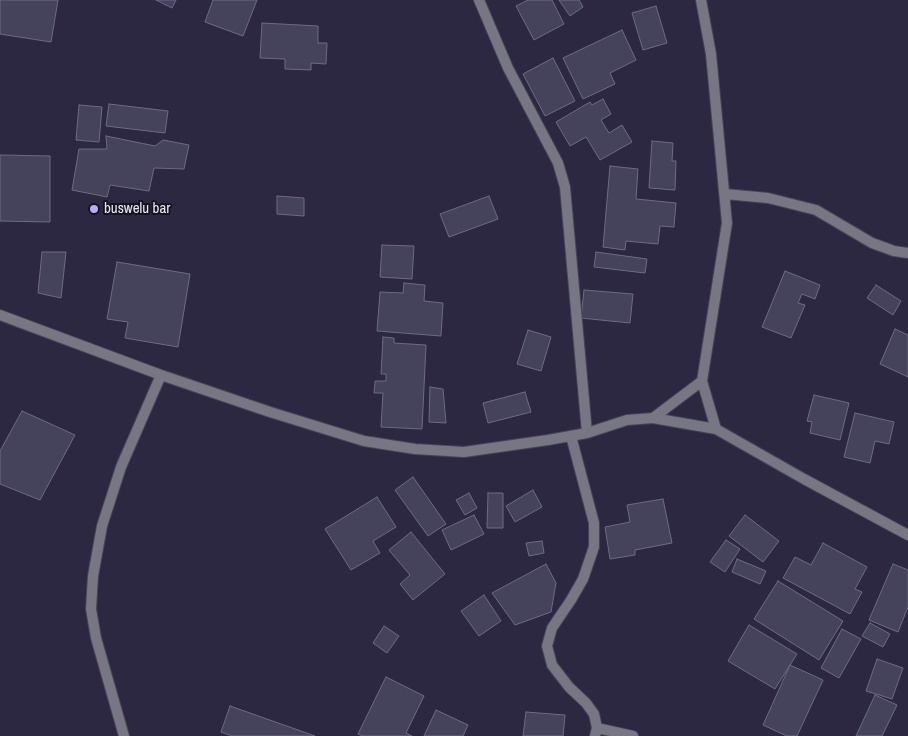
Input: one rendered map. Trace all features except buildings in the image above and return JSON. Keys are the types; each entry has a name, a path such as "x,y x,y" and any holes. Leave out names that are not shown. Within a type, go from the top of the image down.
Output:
{"street":[{"path":"479,0 508,68 558,163 565,187 587,433"},
{"path":"701,0 711,54 728,223 702,381 716,429"},
{"path":"725,194 768,198 816,210 872,243 908,254"},
{"path":"0,315 161,376 364,441 415,449 464,452 587,433 627,420 653,418 716,429 804,480 908,535"},
{"path":"124,736 96,638 91,609 93,576 102,526 122,468 161,376"},
{"path":"653,418 702,381"},
{"path":"571,436 594,523 594,548 583,579 552,628 547,646 552,664 569,687 586,703 594,714 596,732 632,736"}],"place":[{"name":"buswelu bar","path":"94,209"}]}
